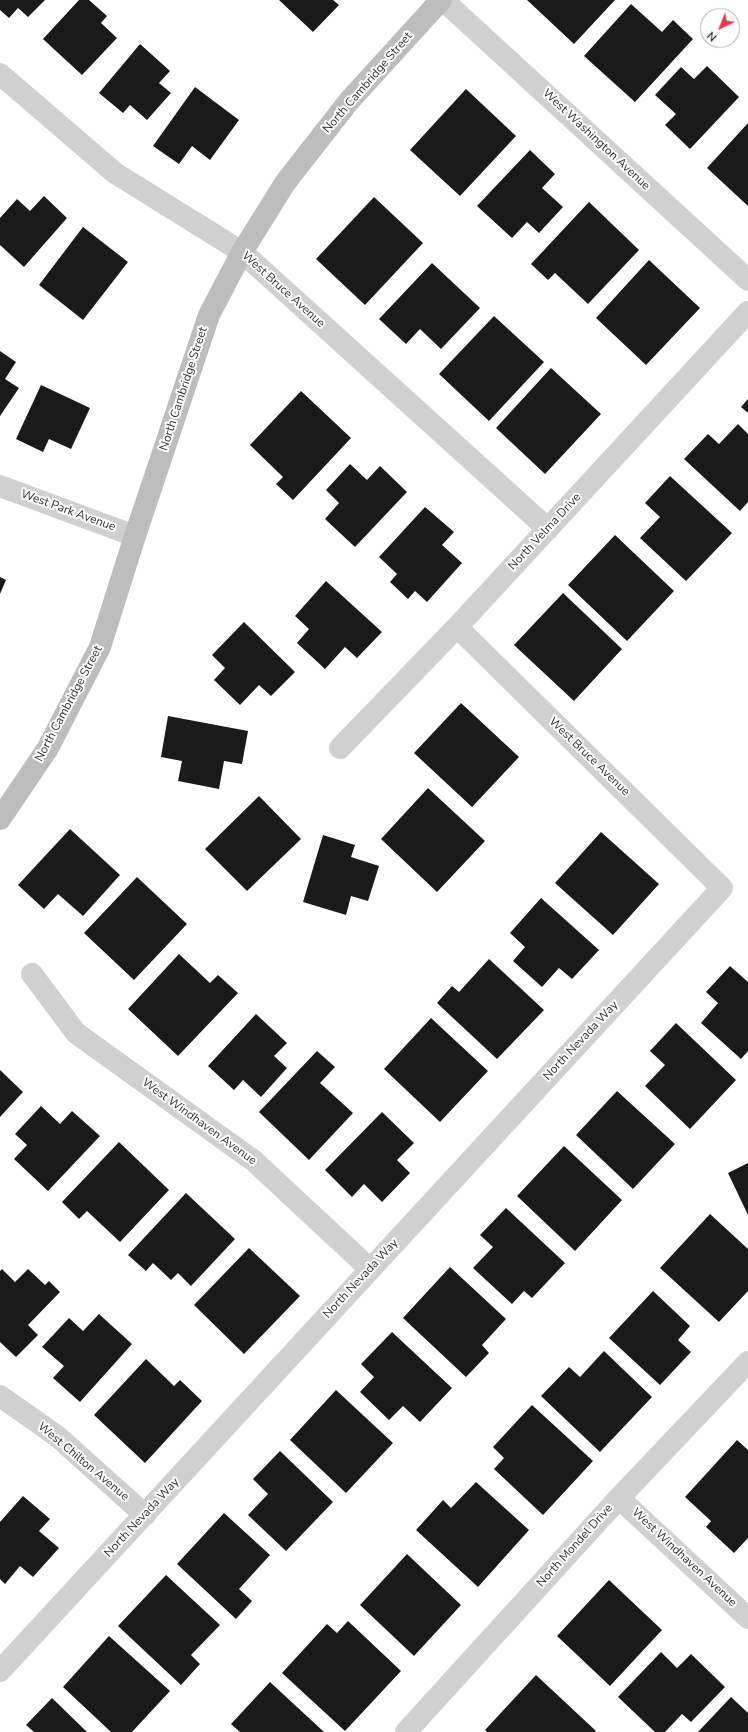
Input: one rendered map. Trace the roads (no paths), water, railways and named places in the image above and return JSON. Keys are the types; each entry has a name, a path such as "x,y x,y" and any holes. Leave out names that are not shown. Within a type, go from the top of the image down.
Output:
{"street":[{"name":"North Cambridge Street","path":"0,819 48,748 100,647 135,536 209,315 242,252 286,183 349,101 442,0"},
{"name":"West Washington Avenue","path":"442,0 748,280"},
{"name":"West Bruce Avenue","path":"0,74 26,98 115,173 242,252 548,529"},
{"name":"North Velma Drive","path":"340,748 457,627 748,312"},
{"name":"West Park Avenue","path":"0,486 135,536"},
{"name":"West Bruce Avenue","path":"457,627 722,888"},
{"name":"North Nevada Way","path":"0,1671 722,888"},
{"name":"West Windhaven Avenue","path":"32,974 76,1033 254,1161 370,1270"},
{"name":"North Mondel Drive","path":"406,1732 619,1498 748,1362"},
{"name":"West Chilton Avenue","path":"0,1396 56,1436 145,1515"},
{"name":"West Windhaven Avenue","path":"619,1498 748,1618"}]}
